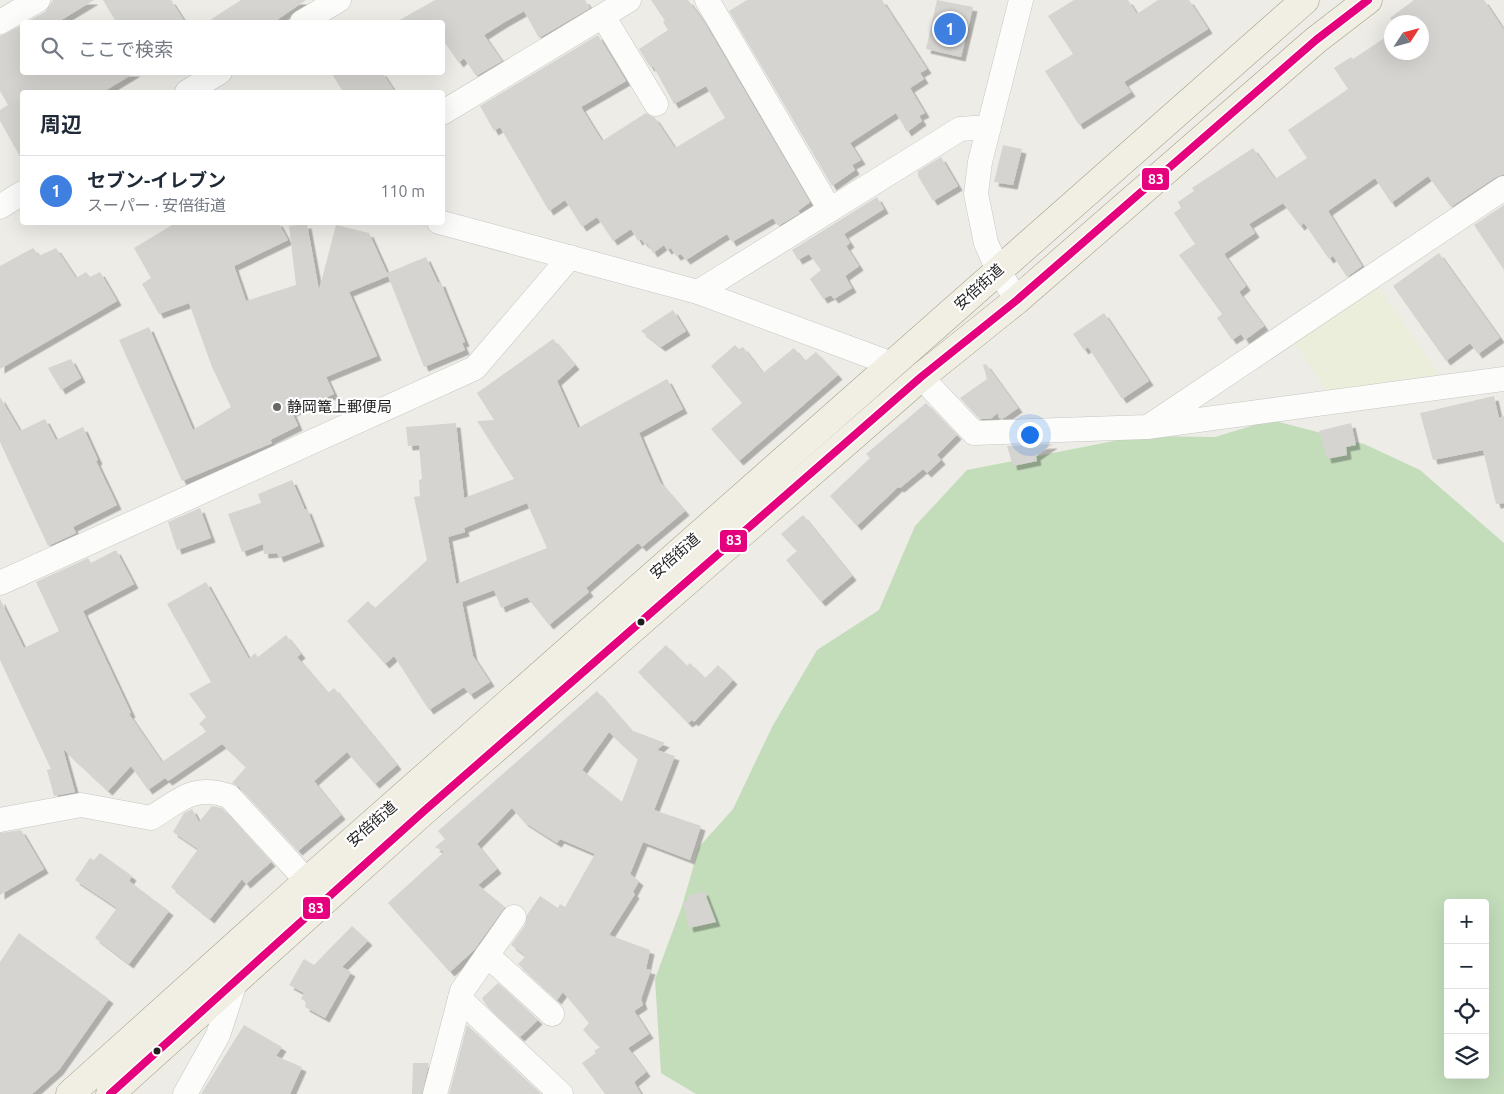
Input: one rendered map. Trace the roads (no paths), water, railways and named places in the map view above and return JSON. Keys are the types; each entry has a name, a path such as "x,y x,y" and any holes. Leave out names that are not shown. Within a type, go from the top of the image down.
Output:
{"main road":[{"name":"安倍街道","path":"70,1094 307,881 1305,0"},
{"name":"安倍街道","path":"110,1094 424,811 921,377 1017,300 1316,40 1368,0"}],"street":[{"path":"0,22 38,0"},
{"path":"305,20 339,0"},
{"path":"445,111 629,0"},
{"path":"708,0 830,210"},
{"path":"1017,300 998,270 986,243 976,194 980,162 1021,0"},
{"path":"603,16 656,104"},
{"path":"190,90 215,75"},
{"path":"698,292 960,129 989,127"},
{"path":"1147,427 1504,188"},
{"path":"0,207 20,194"},
{"path":"445,224 698,292 892,364"},
{"path":"0,582 475,368 570,257"},
{"path":"921,377 974,433 1147,427 1504,379"},
{"path":"0,820 81,805 151,818 192,792 213,791 229,796 307,881"},
{"path":"435,1094 462,991 514,916"},
{"path":"487,954 552,1014"},
{"path":"185,1094 218,1035 236,980"},
{"path":"460,999 561,1094"}],"place":[{"name":"セブン-イレブン","path":"950,29"},
{"name":"静岡篭上郵便局","path":"277,407"}]}
